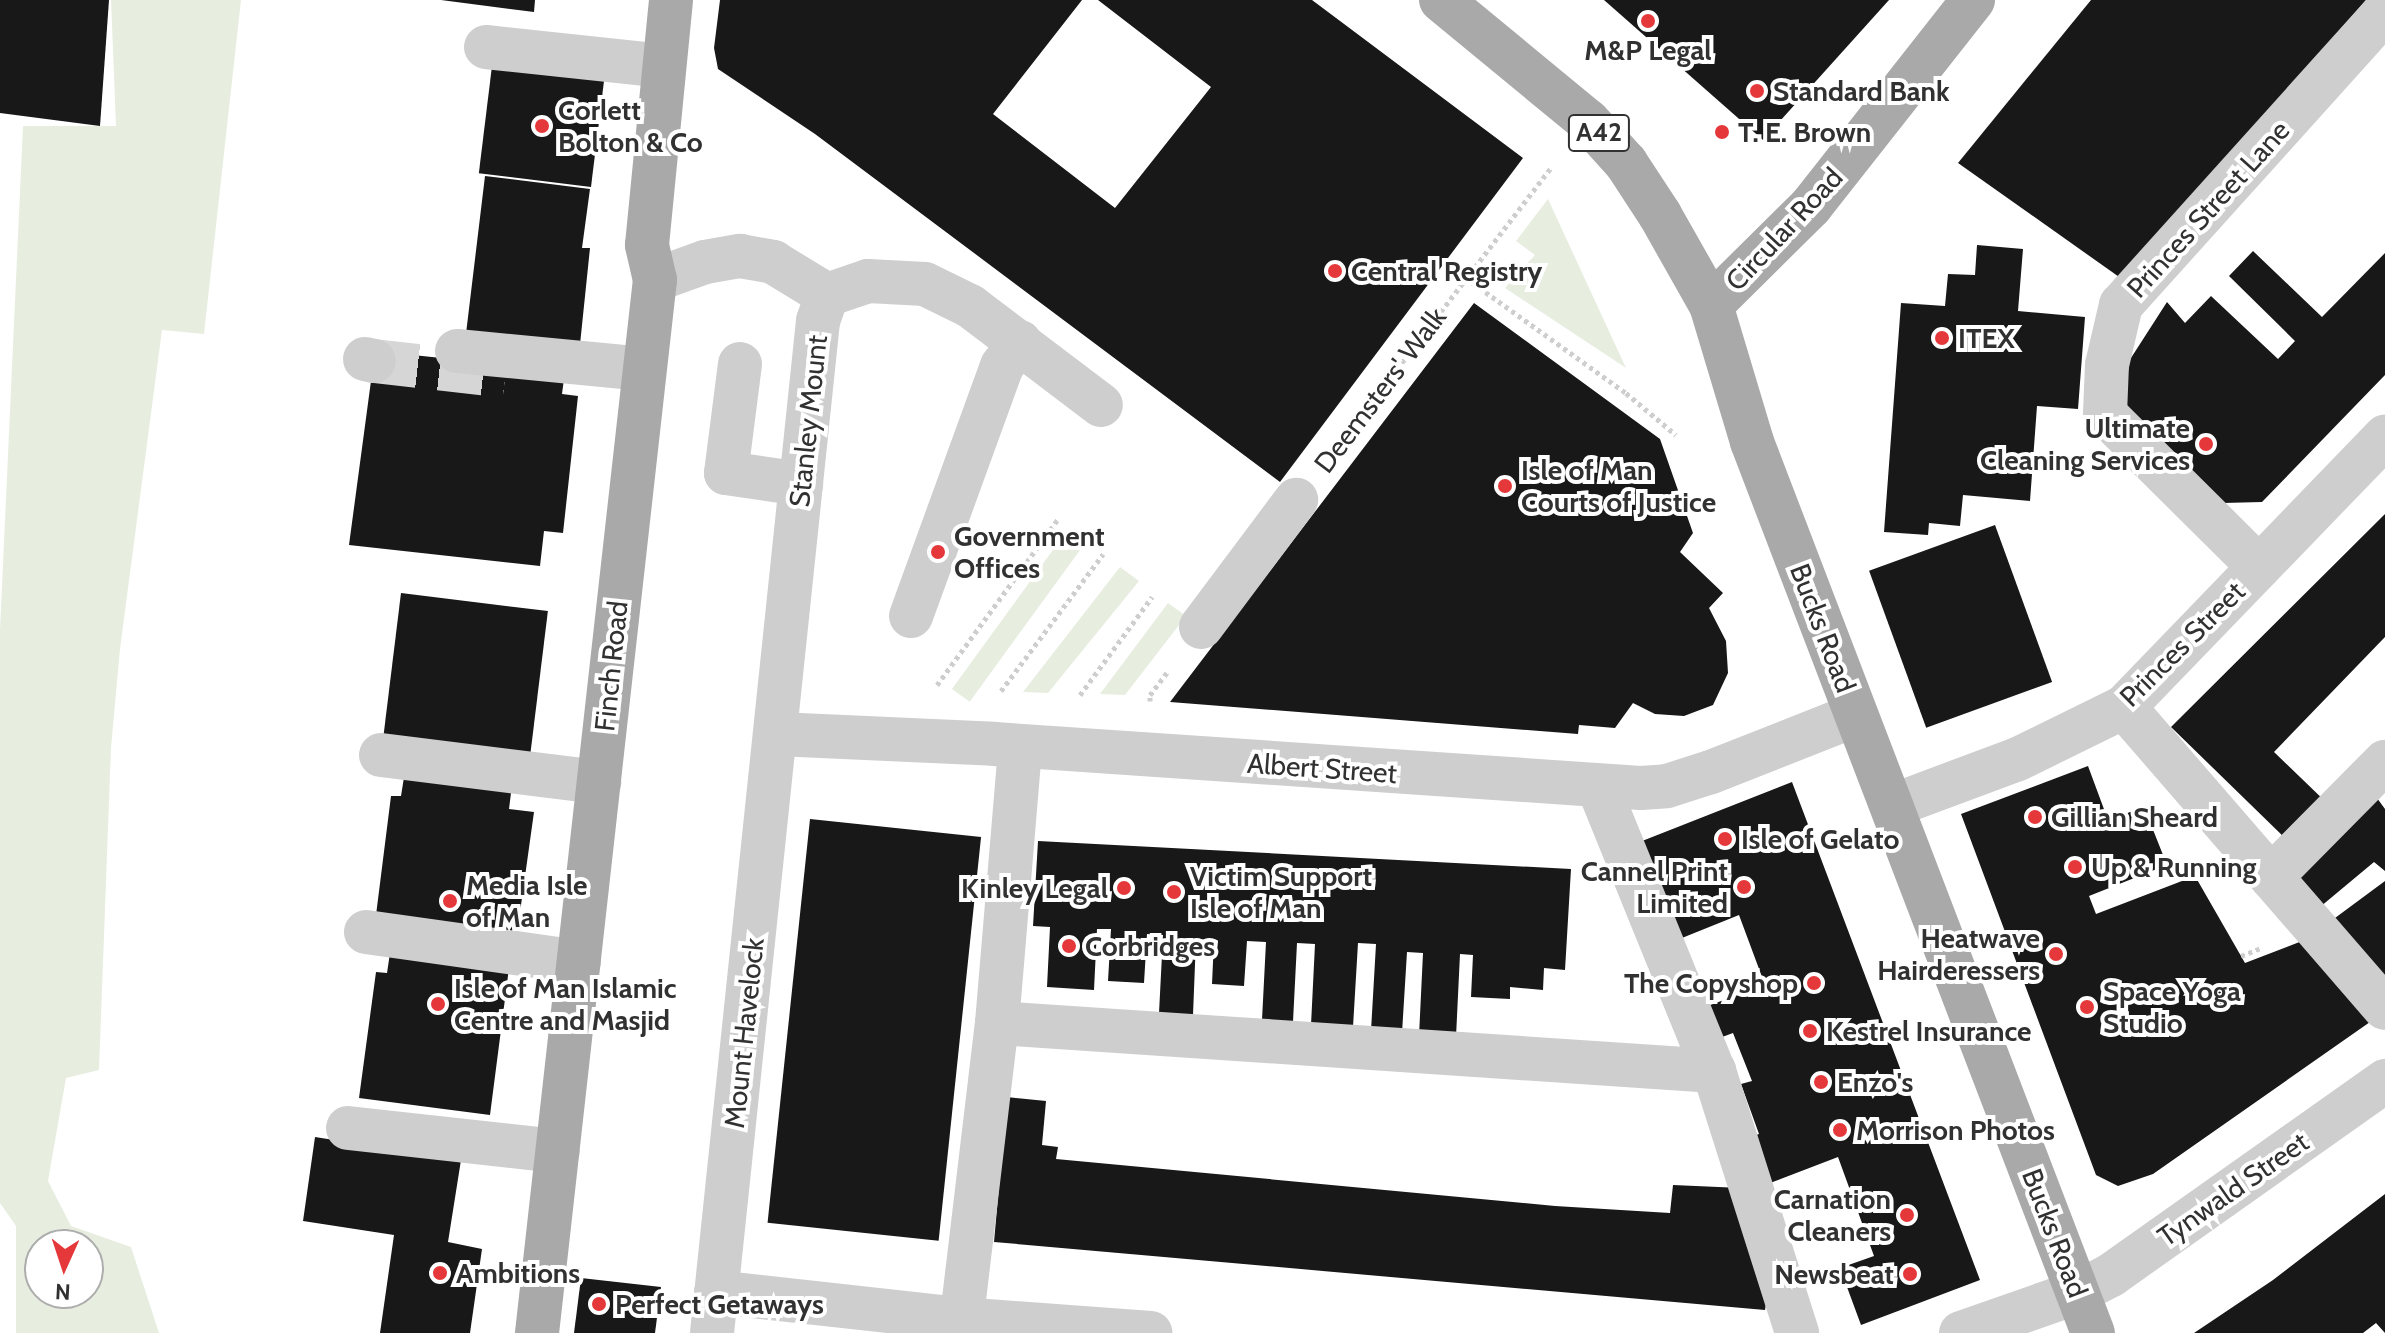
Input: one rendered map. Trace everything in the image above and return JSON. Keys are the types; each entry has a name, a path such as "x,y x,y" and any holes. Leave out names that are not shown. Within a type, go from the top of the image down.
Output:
{"main road":[{"name":"Finch Road","path":"537,1333 655,280 647,245 671,0"},
{"name":"Bucks Road","path":"1441,0 1588,121 1626,163 1660,215 1711,305 1752,442 2093,1333"},
{"name":"Circular Road","path":"1711,305 1811,206 1973,0"}],"street":[{"name":"Princes Street Lane","path":"2259,567 2105,414 2107,365 2121,305 2385,12"},
{"path":"486,47 663,66"},
{"name":"Stanley Mount","path":"655,280 705,262 740,256 773,262 827,295 818,321 777,734"},
{"path":"827,295 868,281 925,284 970,306 1101,405"},
{"path":"911,616 1002,366 1020,342"},
{"path":"457,351 643,381"},
{"path":"740,364 726,473 801,484"},
{"path":"563,383 643,381"},
{"name":"Princes Street","path":"1892,806 2018,759 2124,707 2385,437"},
{"path":"1201,627 1296,500"},
{"path":"2124,707 2385,1008"},
{"name":"Albert Street","path":"777,734 1598,786 1667,786 1856,715"},
{"name":"Mount Havelock","path":"714,1313 777,734"},
{"path":"960,1326 997,1023 1020,747"},
{"path":"381,755 599,782"},
{"path":"2271,877 2385,762"},
{"path":"1598,786 1714,1071 1797,1333"},
{"path":"366,932 579,962"},
{"path":"997,1023 1714,1071"},
{"name":"Tynwald Street","path":"1961,1333 2078,1292 2111,1275 2385,1081"},
{"path":"348,1128 558,1151"},
{"path":"714,1313 1150,1333"}],"path":[{"name":"Deemsters' Walk","path":"1296,500 1552,166"},
{"path":"1466,278 1626,393 1676,435"},
{"path":"929,696 1058,519"},
{"path":"999,693 1103,554"},
{"path":"1080,695 1155,593"}],"shaded area":[{"path":"111,0 241,0 204,334 162,330 120,649 111,748 99,1070 66,1078 48,1181 71,1226 80,1229 24,1229 24,1309 104,1309 104,1238 131,1247 159,1333 16,1333 16,1226 0,1203 0,630 23,126 116,126"},
{"path":"1548,199 1626,368 1505,288 1535,255 1516,241"},
{"path":"1063,536 1081,549 970,702 952,689"},
{"path":"1120,567 1139,581 1048,693 1023,692"},
{"path":"1168,603 1186,616 1125,695 1100,694"}],"building":[{"path":"0,0 109,0 100,126 0,113"},
{"path":"441,0 535,0 534,12"},
{"path":"720,0 1082,0 993,114 1115,208 1211,87 1098,0 1312,0 1523,158 1280,482 815,134 718,69 714,48"},
{"name":"Standard Bank","path":"1604,0 1889,0 1763,140"},
{"path":"2091,0 2366,0 2122,279 1958,163"},
{"name":"Corlett Bolton & Co","path":"492,66 604,80 591,187 479,173"},
{"path":"485,176 590,189 582,248 590,248 579,354 465,342"},
{"path":"1977,245 2023,249 2018,311 2085,317 2078,409 2037,406 2030,501 1963,495 1960,526 1929,523 1928,535 1884,532 1901,303 1945,306 1948,274 1975,275"},
{"path":"2253,251 2322,317 2385,253 2385,375 2262,502 2223,503 2124,410 2120,375 2167,302 2185,323 2211,296 2278,359 2295,341 2229,276"},
{"name":"Isle of Man Courts of Justice","path":"1474,303 1660,439 1693,533 1680,552 1723,593 1709,608 1726,641 1728,673 1713,705 1684,716 1655,714 1633,703 1615,728 1579,725 1578,734 1170,702"},
{"path":"375,351 565,371 562,394 578,396 563,533 544,531 540,566 349,545"},
{"path":"2385,514 2385,637 2274,752 2330,806 2292,845 2171,727"},
{"path":"1995,525 2052,682 1926,728 1869,571"},
{"path":"401,593 548,611 530,754 383,736"},
{"path":"2088,766 2108,820 2144,807 2167,865 2089,896 2096,914 2195,876 2245,963 2315,936 2380,1015 2153,1174 2118,1186 2096,1175 1961,814"},
{"path":"405,771 512,785 509,809 534,812 516,941 375,923 391,796 401,796"},
{"path":"1792,782 1980,1280 1861,1325 1840,1268 1874,1256 1838,1157 1765,1185 1747,1138 1759,1134 1741,1084 1752,1081 1733,1033 1714,1040 1702,1008 1765,985 1739,915 1677,940 1637,843"},
{"path":"2374,794 2385,809 2385,871 2374,862 2320,907 2297,875"},
{"path":"810,819 981,837 939,1241 768,1223"},
{"path":"1038,841 1571,869 1565,970 1544,968 1543,990 1510,987 1510,999 1471,997 1473,955 1460,954 1456,1037 1419,1036 1423,953 1407,952 1402,1033 1371,1031 1376,944 1358,943 1353,1027 1311,1025 1315,944 1297,943 1293,1022 1262,1020 1266,942 1247,941 1244,986 1212,984 1214,940 1196,939 1193,1015 1159,1013 1163,935 1147,934 1144,983 1108,981 1111,929 1097,929 1094,990 1047,987 1050,927 1033,926"},
{"path":"2385,881 2385,984 2335,918"},
{"path":"390,953 509,968 490,1115 359,1098 376,972 387,973"},
{"path":"1007,1097 1046,1101 1042,1145 1058,1147 1056,1159 1555,1206 1670,1213 1673,1185 1741,1188 1770,1278 1765,1310 994,1242"},
{"path":"315,1137 461,1160 448,1242 482,1249 470,1333 380,1333 394,1235 303,1221"},
{"path":"2385,1194 2385,1333 2376,1323 2363,1333 2194,1333 2273,1280"},
{"path":"581,1278 661,1287 655,1333 574,1333"}],"tunnel":[{"path":"374,361 505,376"}],"place":[{"name":"M&P Legal","path":"1648,21"},
{"name":"Standard Bank","path":"1757,91"},
{"name":"Corlett Bolton & Co","path":"542,126"},
{"name":"T. E. Brown","path":"1722,132"},
{"name":"Central Registry","path":"1335,271"},
{"name":"ITEX","path":"1942,338"},
{"name":"Ultimate Cleaning Services","path":"2206,444"},
{"name":"Isle of Man Courts of Justice","path":"1505,486"},
{"name":"Government Offices","path":"938,552"},
{"name":"Gillian Sheard","path":"2035,817"},
{"name":"Isle of Gelato","path":"1725,839"},
{"name":"Up & Running","path":"2075,867"},
{"name":"Cannel Print Limited","path":"1744,887"},
{"name":"Kinley Legal","path":"1124,888"},
{"name":"Victim Support Isle of Man","path":"1174,892"},
{"name":"Media Isle of Man","path":"450,901"},
{"name":"Corbridges","path":"1069,946"},
{"name":"Heatwave Hairderessers","path":"2056,954"},
{"name":"The Copyshop","path":"1814,983"},
{"name":"Isle of Man Islamic Centre and Masjid","path":"438,1004"},
{"name":"Space Yoga Studio","path":"2087,1007"},
{"name":"Kestrel Insurance","path":"1810,1031"},
{"name":"Enzo's","path":"1821,1082"},
{"name":"Morrison Photos","path":"1840,1130"},
{"name":"Carnation Cleaners","path":"1907,1215"},
{"name":"Ambitions","path":"440,1273"},
{"name":"Newsbeat","path":"1910,1274"},
{"name":"Perfect Getaways","path":"599,1304"}]}
